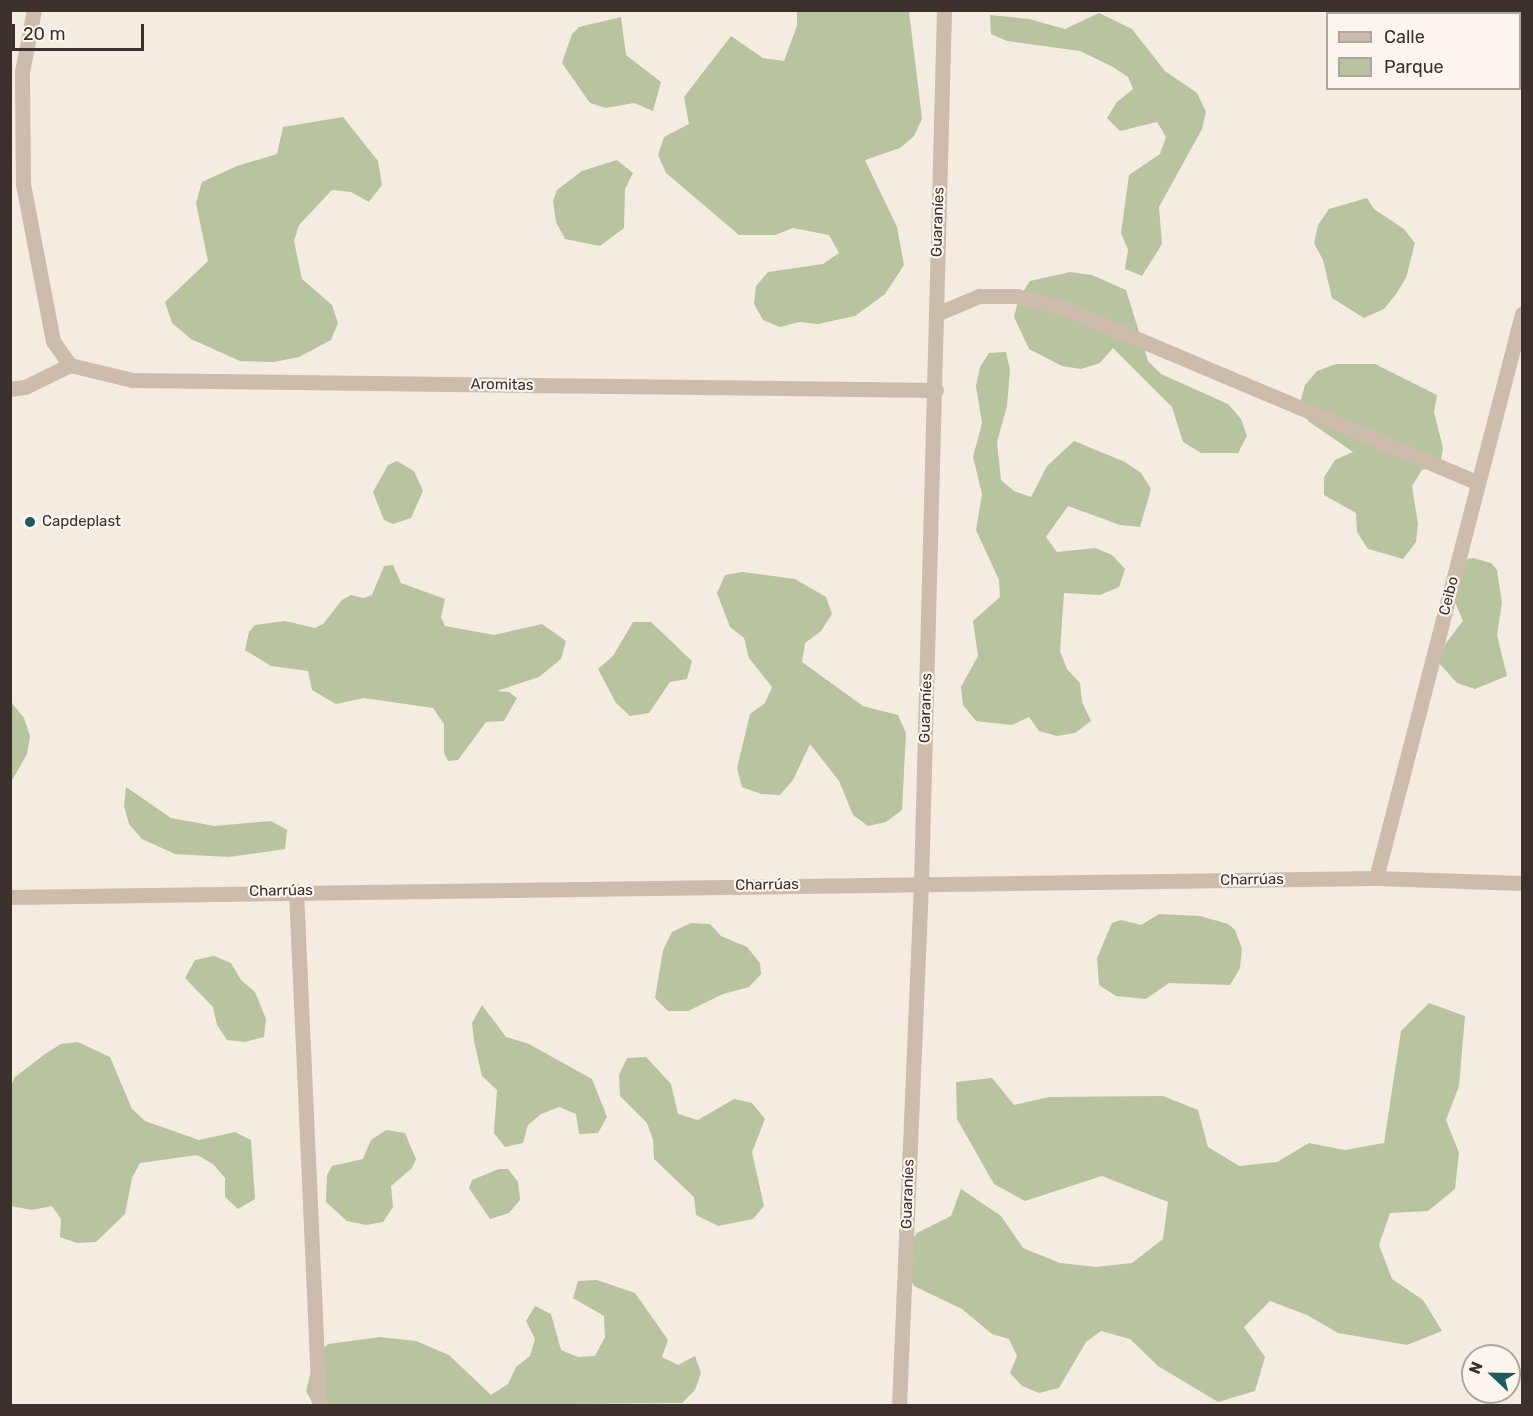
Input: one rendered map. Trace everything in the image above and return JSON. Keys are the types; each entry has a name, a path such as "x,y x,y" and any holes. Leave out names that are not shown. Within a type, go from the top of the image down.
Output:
{"street":[{"path":"10,389 25,387 70,365 53,340 23,184 22,72 34,10"},
{"name":"Guaraníes","path":"900,1406 921,883 936,390 944,10"},
{"path":"936,314 980,296 1017,296 1069,310 1478,483"},
{"name":"Ceibo","path":"1376,878 1522,314"},
{"name":"Aromitas","path":"70,365 132,380 936,390"},
{"name":"Charrúas","path":"10,897 296,891 1376,878 1522,883"},
{"path":"296,891 319,1406"}],"green space":[{"path":"797,11 909,11 922,119 914,136 900,148 865,160 897,227 904,265 885,294 855,316 818,324 799,322 780,327 763,320 754,304 756,286 768,272 823,264 839,253 829,235 793,228 775,235 739,235 666,173 658,155 664,137 689,124 684,97 731,36 763,58 784,61 797,26"},
{"path":"1099,13 1132,29 1165,71 1197,93 1206,112 1202,129 1159,207 1162,244 1142,276 1125,269 1128,250 1121,233 1129,175 1160,154 1166,137 1157,122 1120,131 1107,118 1117,102 1133,89 1128,77 1113,67 1080,51 1007,41 991,34 990,15 1029,19 1065,29"},
{"path":"621,17 626,55 661,82 653,111 634,103 606,108 590,103 562,63 572,34 579,27"},
{"path":"343,117 378,161 382,185 369,202 351,192 332,190 299,225 294,241 302,279 332,305 338,323 331,340 299,357 274,362 240,361 191,339 172,323 165,302 208,261 196,203 202,182 237,166 277,154 283,127"},
{"path":"617,160 633,173 625,189 624,228 600,246 565,239 556,222 553,201 557,190 582,171"},
{"path":"1367,198 1374,209 1404,229 1415,243 1406,278 1396,294 1384,309 1364,318 1332,298 1323,260 1314,243 1318,225 1329,209"},
{"path":"1070,272 1092,275 1126,290 1148,361 1161,374 1228,404 1241,419 1247,436 1238,453 1201,453 1183,442 1172,407 1113,348 1100,363 1081,369 1062,366 1029,349 1014,317 1019,298 1030,281"},
{"path":"1006,352 1010,370 1007,406 997,442 1001,480 1014,491 1031,497 1047,466 1074,441 1125,462 1141,473 1151,489 1140,527 1120,525 1068,506 1046,537 1057,552 1095,548 1112,555 1125,569 1119,587 1100,595 1064,593 1060,651 1067,669 1080,683 1082,702 1091,721 1075,733 1057,736 1039,731 1029,717 1012,725 976,721 963,705 961,687 978,656 973,621 1000,597 999,580 976,530 982,494 973,457 982,423 976,386 980,367 989,353"},
{"path":"1336,364 1375,364 1437,395 1434,412 1443,448 1440,466 1422,470 1412,486 1418,524 1416,542 1403,559 1368,549 1357,532 1356,513 1324,495 1324,477 1335,460 1353,452 1308,421 1300,403 1305,385 1317,371"},
{"path":"397,461 414,471 423,491 411,518 393,524 384,520 373,492 388,465"},
{"path":"1473,558 1491,563 1497,570 1502,603 1497,635 1507,676 1475,689 1457,683 1438,662 1446,643 1463,621 1452,595 1462,560"},
{"path":"393,565 401,583 445,599 441,617 445,626 494,635 542,624 566,641 561,659 539,677 497,691 509,692 517,698 504,721 486,722 458,760 448,761 444,753 444,724 433,708 364,698 336,704 312,690 308,671 271,666 245,650 249,632 255,625 285,621 315,628 323,624 342,600 351,595 363,598 372,595 384,566"},
{"path":"743,572 795,579 826,597 832,614 821,631 805,643 802,662 863,706 898,715 906,733 902,810 886,822 868,826 853,815 839,781 810,744 793,780 780,795 761,794 742,787 737,768 750,714 765,703 772,687 749,658 744,638 730,627 717,593 725,575"},
{"path":"633,622 651,622 692,661 687,679 670,682 649,713 630,716 616,703 598,669 613,656"},
{"path":"11,702 24,718 30,736 27,754 11,782"},
{"path":"126,787 171,818 214,826 271,821 287,830 285,849 229,857 175,854 142,839 129,824 124,806"},
{"path":"1159,914 1200,916 1228,924 1235,930 1242,949 1240,968 1230,985 1169,983 1146,999 1116,996 1099,985 1097,958 1112,923 1121,920 1141,925"},
{"path":"691,923 710,924 721,936 747,947 760,963 761,974 749,987 723,994 688,1011 668,1011 655,998 663,950 672,932"},
{"path":"214,956 231,963 241,980 255,992 266,1019 264,1037 245,1042 227,1040 217,1025 213,1007 185,978 195,960"},
{"path":"1429,1003 1465,1016 1459,1086 1446,1120 1459,1153 1455,1189 1428,1211 1390,1213 1379,1245 1392,1279 1423,1300 1442,1331 1407,1345 1338,1333 1307,1315 1270,1301 1244,1327 1265,1357 1255,1391 1218,1402 1158,1366 1130,1339 1101,1331 1086,1342 1059,1388 1039,1393 1022,1386 1010,1373 1017,1356 1009,1339 992,1334 962,1309 914,1286 905,1268 905,1249 917,1233 951,1216 961,1189 1001,1216 1023,1248 1060,1263 1096,1267 1132,1263 1163,1239 1168,1202 1102,1176 1025,1201 994,1184 957,1119 956,1082 992,1078 1014,1105 1049,1097 1163,1096 1198,1110 1208,1147 1239,1166 1277,1162 1309,1143 1345,1150 1384,1143 1401,1031"},
{"path":"482,1005 506,1037 529,1044 592,1079 607,1117 598,1133 579,1134 576,1114 559,1107 541,1114 528,1125 523,1143 505,1147 494,1133 497,1090 482,1076 474,1041 472,1023"},
{"path":"78,1042 110,1057 132,1109 145,1121 199,1140 235,1132 251,1140 255,1199 238,1209 225,1197 225,1178 213,1164 197,1155 140,1163 132,1178 125,1214 96,1242 77,1243 60,1237 61,1219 52,1206 32,1210 11,1206 11,1086 15,1077 45,1054 61,1044"},
{"path":"646,1057 671,1084 678,1114 698,1120 734,1099 752,1103 765,1119 752,1152 764,1206 753,1219 718,1226 696,1215 694,1197 654,1159 653,1140 647,1123 620,1096 619,1075 627,1058"},
{"path":"386,1130 405,1133 416,1159 412,1168 391,1186 393,1207 383,1222 366,1225 347,1221 326,1202 327,1175 332,1166 363,1159 371,1140"},
{"path":"499,1169 508,1169 518,1182 520,1200 509,1213 490,1219 469,1188 472,1180"},
{"path":"597,1280 635,1293 668,1340 662,1357 678,1365 695,1356 701,1373 695,1390 682,1403 314,1406 306,1391 315,1356 328,1344 380,1337 416,1341 449,1355 491,1395 508,1384 516,1367 530,1356 535,1339 526,1321 535,1306 551,1314 561,1350 578,1357 595,1356 605,1337 604,1316 573,1298 578,1281"}],"place":[{"name":"Capdeplast","path":"30,522"}]}
